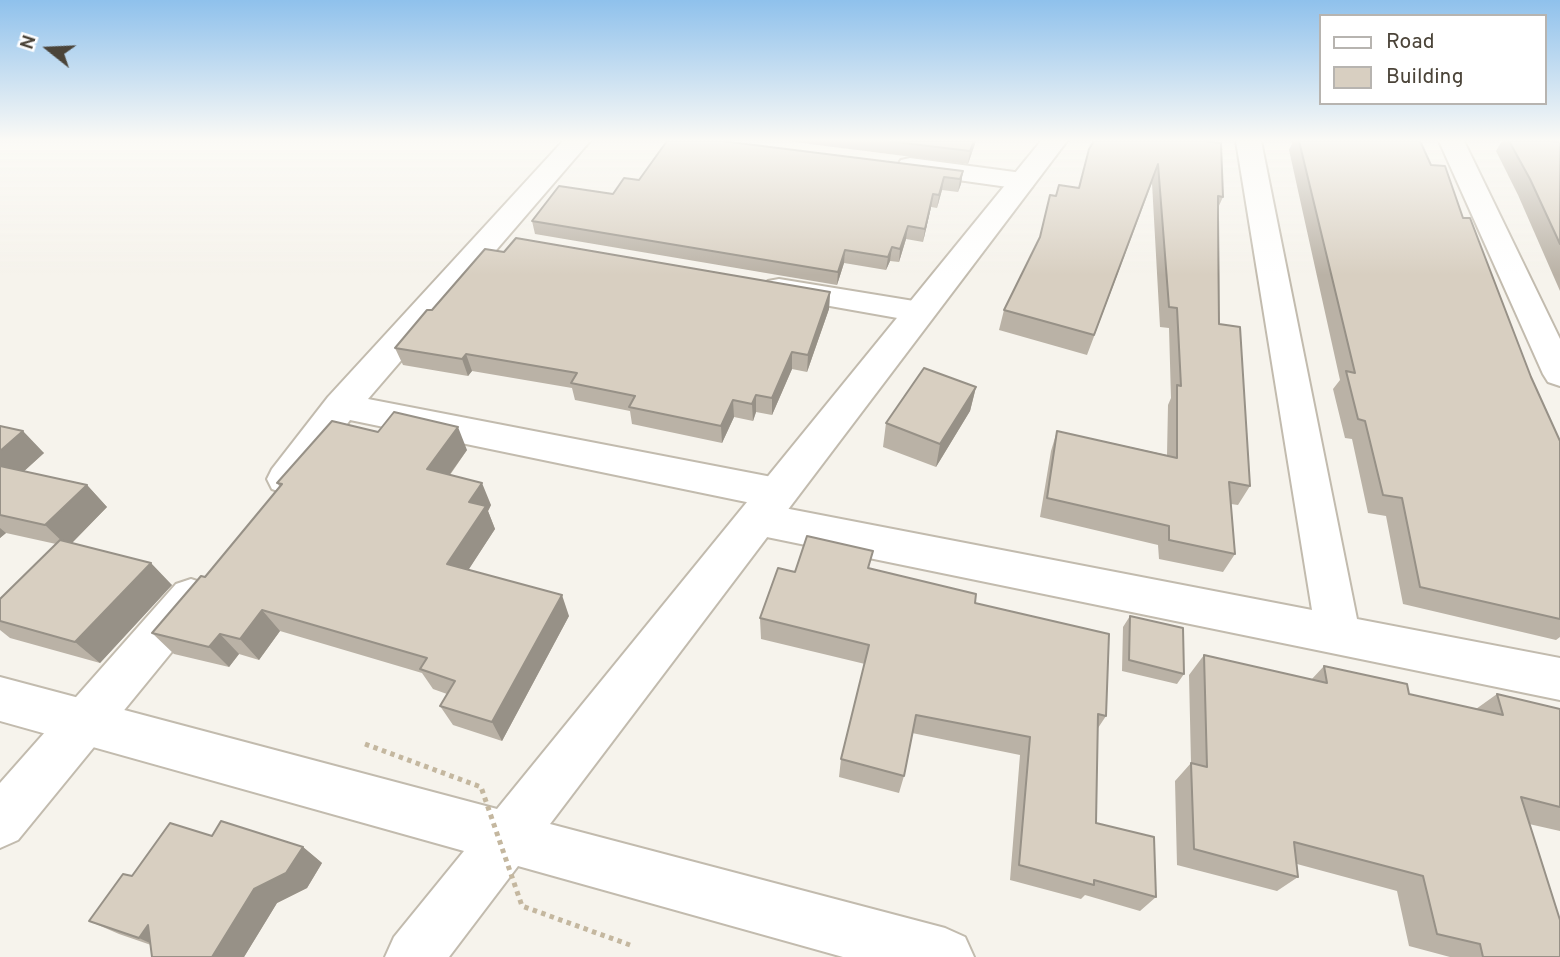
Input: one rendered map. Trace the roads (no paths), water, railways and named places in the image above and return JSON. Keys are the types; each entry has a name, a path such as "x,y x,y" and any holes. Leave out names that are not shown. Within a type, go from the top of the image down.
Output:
{"street":[{"path":"262,511 341,406 536,186"},
{"path":"414,957 1018,186"},
{"path":"1257,186 1338,632"},
{"path":"1472,186 1560,374"},
{"path":"488,238 528,245"},
{"path":"744,282 920,312"},
{"path":"341,406 767,506 1560,679"},
{"path":"0,822 211,574"},
{"path":"0,699 945,957"}]}
